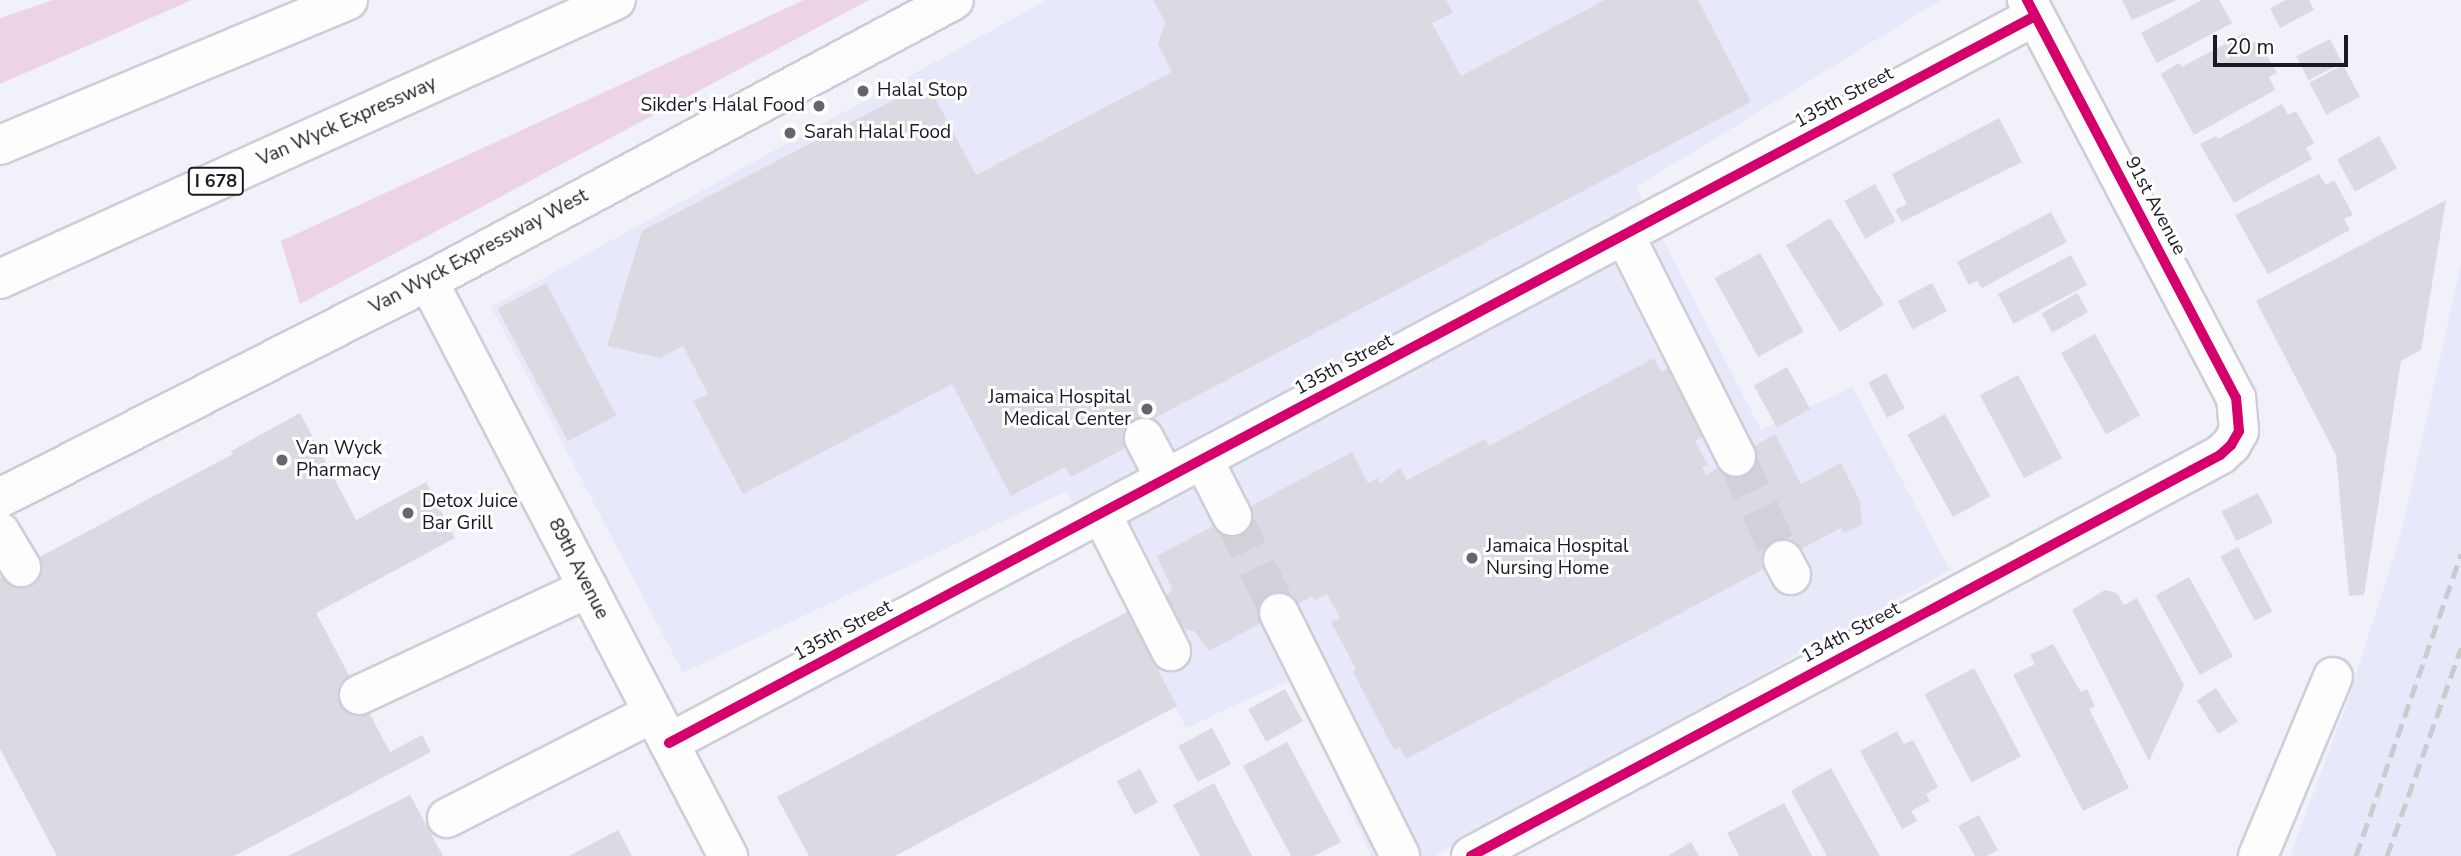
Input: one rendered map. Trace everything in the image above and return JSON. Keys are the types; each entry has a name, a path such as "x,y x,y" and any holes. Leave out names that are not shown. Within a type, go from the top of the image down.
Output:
{"main road":[{"path":"0,145 348,0"},
{"name":"Van Wyck Expressway","path":"0,279 616,0"},
{"name":"Van Wyck Expressway West","path":"0,498 428,281 954,0"},
{"name":"135th Street","path":"447,818 661,728 1101,513 1625,236 2031,8"},
{"name":"91st Avenue","path":"2031,8 2236,398 2239,431"},
{"path":"1625,236 1736,457"},
{"name":"89th Avenue","path":"428,281 728,856"},
{"name":"134th Street","path":"1471,856 2220,455 2239,431"},
{"path":"1144,438 1165,478"},
{"path":"1203,459 1232,516"},
{"path":"1101,513 1171,651"},
{"path":"0,532 21,567"},
{"path":"359,695 588,588"},
{"path":"1279,613 1400,856"},
{"path":"2258,856 2333,677"}],"shaded area":[{"path":"53,0 192,0 0,84 0,18"},
{"path":"804,0 869,0 300,304 281,241"},
{"name":"Jamaica Hospital Medical Center","path":"1047,0 1941,0 1636,187 1761,430 1852,387 1950,570 1434,856 1371,856 1293,679 1186,728 1067,491 683,673 491,307"},
{"path":"2461,264 2461,856 2290,856 2346,706 2401,534"}],"building":[{"path":"1153,0 1446,0 1453,13 1432,23 1461,76 1605,0 1698,0 1751,102 1155,418 1161,429 1071,477 1065,467 1011,496 952,384 743,494 693,401 708,394 683,346 660,358 607,346 642,231 911,91 934,96 976,175 1172,72 1158,44 1165,22"},
{"path":"2122,0 2177,0 2132,20"},
{"path":"2202,0 2219,0 2232,23 2157,63 2141,33"},
{"path":"2286,0 2309,0 2314,10 2280,28 2270,8"},
{"path":"2245,33 2251,44 2258,40 2277,73 2269,77 2275,90 2194,135 2161,74 2179,63 2182,67"},
{"path":"2330,39 2342,63 2308,80 2296,56"},
{"path":"2343,65 2360,97 2326,115 2309,83"},
{"path":"2282,104 2288,115 2296,111 2314,143 2306,148 2312,159 2234,203 2200,144 2216,136 2218,139"},
{"path":"1999,118 2022,162 1902,222 1895,210 1907,204 1892,174"},
{"path":"2379,136 2397,168 2355,192 2337,159"},
{"path":"2319,174 2326,185 2334,180 2343,196 2353,215 2344,219 2350,230 2268,274 2235,215"},
{"path":"1875,184 1896,222 1865,239 1844,201"},
{"path":"2446,200 2421,350 2401,361 2364,595 2349,596 2336,455 2256,301"},
{"path":"2051,212 2067,242 1982,288 1977,281 1969,285 1957,262"},
{"path":"1830,218 1884,305 1840,332 1786,246"},
{"path":"1760,253 1804,332 1758,357 1715,278"},
{"path":"2071,255 2087,285 2014,324 1998,294"},
{"path":"546,283 616,415 568,441 497,309"},
{"path":"1932,283 1947,311 1913,330 1898,301"},
{"path":"2077,293 2088,312 2052,333 2041,314"},
{"path":"2095,334 2140,415 2106,434 2061,353"},
{"name":"Jamaica Hospital Nursing Home","path":"1654,358 1661,372 1668,368 1704,436 1695,441 1708,465 1702,467 1706,475 1775,434 1801,484 1841,463 1860,501 1862,525 1844,533 1841,528 1406,759 1400,747 1394,750 1353,672 1356,669 1331,622 1340,618 1327,594 1314,601 1312,596 1209,651 1194,631 1183,629 1166,597 1172,589 1157,556 1352,452 1368,483 1378,478 1380,483 1400,468 1407,480 1485,439 1489,446"},
{"path":"1787,367 1810,409 1777,427 1754,385"},
{"path":"1886,373 1905,408 1887,418 1868,382"},
{"path":"2018,375 2062,458 2024,478 1980,395"},
{"path":"300,413 356,520 426,482 455,538 316,613 390,752 422,735 431,752 234,856 57,856 0,749 0,578 233,454 231,451"},
{"path":"1945,414 1991,496 1953,517 1907,435"},
{"path":"2258,493 2273,522 2236,541 2221,512"},
{"path":"2238,547 2272,611 2255,621 2220,556"},
{"path":"2189,577 2233,657 2200,675 2156,595"},
{"path":"2105,590 2117,593 2124,605 2137,598 2184,685 2149,761 2072,610"},
{"path":"1127,612 1177,706 895,856 809,856 777,797"},
{"path":"2053,644 2081,692 2087,689 2095,706 2089,709 2129,788 2083,811 2013,675 2035,664 2030,655"},
{"path":"1974,668 2021,756 1972,783 1925,694"},
{"path":"2216,688 2238,722 2218,734 2197,701"},
{"path":"1285,689 1303,721 1266,742 1248,709"},
{"path":"1212,728 1231,764 1198,782 1178,746"},
{"path":"1897,731 1904,744 1913,740 1938,787 1926,794 1930,801 1911,811 1917,821 1902,829 1860,751"},
{"path":"1287,742 1341,842 1314,856 1291,856 1243,766"},
{"path":"1831,768 1880,856 1827,856 1791,791"},
{"path":"1140,769 1158,803 1135,815 1117,781"},
{"path":"1214,783 1252,856 1200,856 1173,805"},
{"path":"410,795 443,856 288,856"},
{"path":"1784,803 1812,856 1739,856 1727,833"},
{"path":"1979,815 1998,850 1987,856 1975,856 1958,826"},
{"path":"618,830 632,856 569,856"},
{"path":"1691,842 1699,856 1668,856"}],"tunnel":[{"path":"1736,457 1783,560"},
{"path":"1232,516 1279,613"}],"railway":[{"path":"2356,856 2461,554"},
{"path":"2387,856 2461,648"}],"cycle path":[{"path":"1471,856 2220,455 2231,445 2239,431 2236,398 2027,0"},
{"path":"669,743 2035,16"}],"place":[{"name":"Halal Stop","path":"863,91"},
{"name":"Sikder's Halal Food","path":"819,106"},
{"name":"Sarah Halal Food","path":"790,133"},
{"name":"Jamaica Hospital Medical Center","path":"1147,409"},
{"name":"Van Wyck Pharmacy","path":"282,460"},
{"name":"Detox Juice Bar Grill","path":"408,513"},
{"name":"Jamaica Hospital Nursing Home","path":"1472,558"}]}
